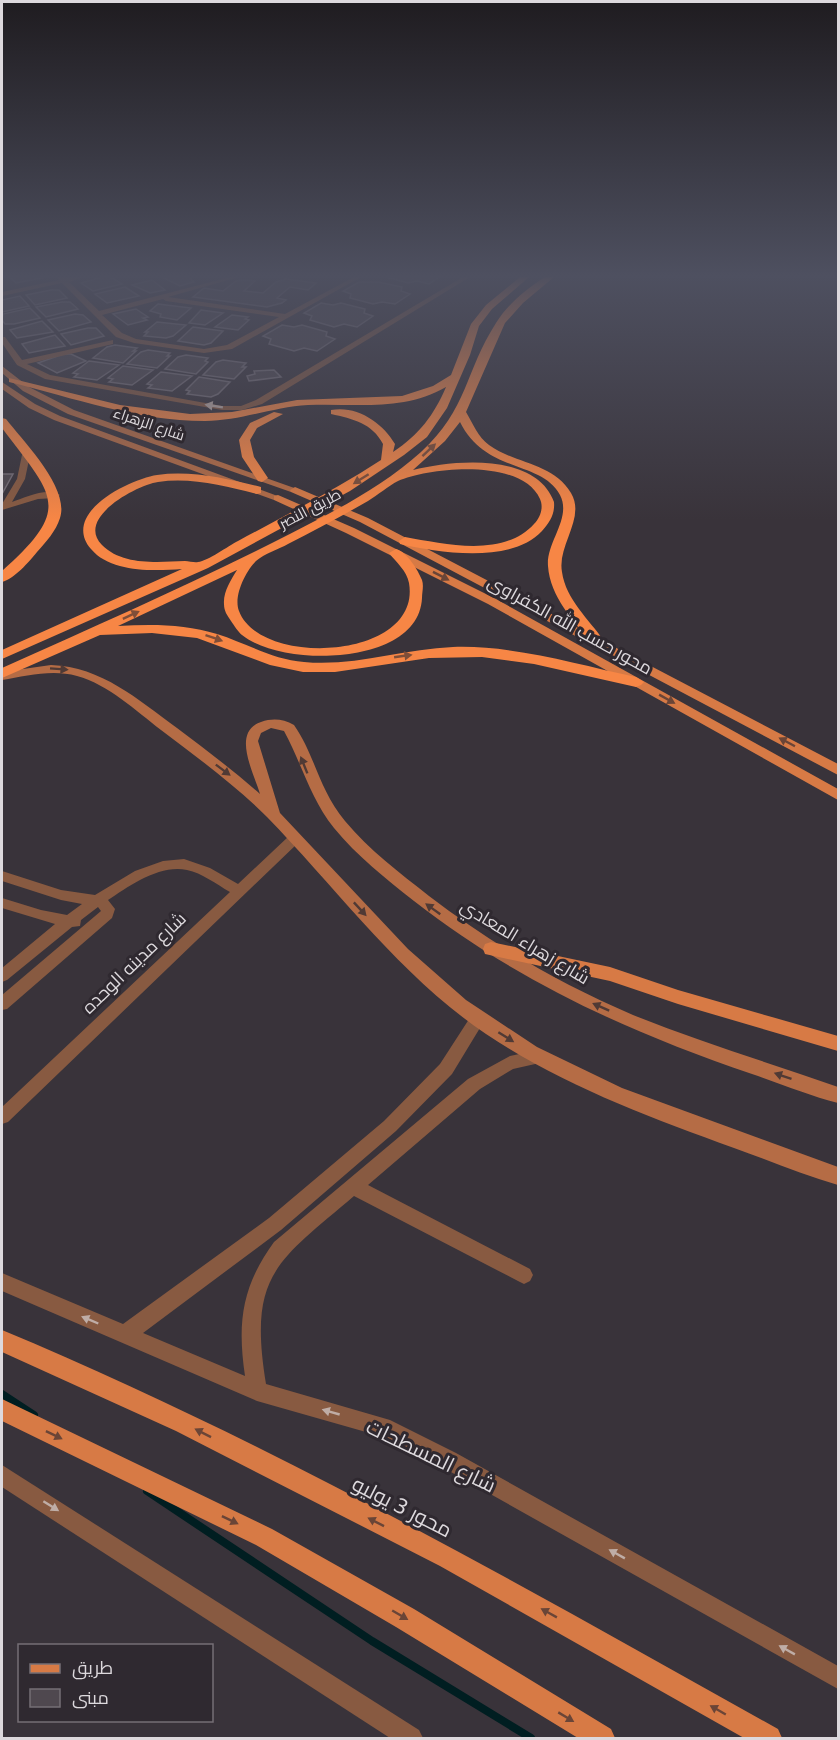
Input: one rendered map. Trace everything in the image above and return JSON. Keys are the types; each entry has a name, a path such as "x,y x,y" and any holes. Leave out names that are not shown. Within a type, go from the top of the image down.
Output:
{"highway":[{"name":"طريق النصر","path":"2,655 203,565 346,488 386,463 423,435 442,408 462,358"},
{"name":"طريق النصر","path":"2,675 252,558 333,517 393,481 440,440 461,412 486,358"},
{"path":"13,380 93,402 205,418 241,415 296,403 364,404 402,401 423,395 455,377"},
{"path":"262,478 244,451 247,433 267,418 297,411 350,414 378,426 389,444 386,463"},
{"path":"461,412 479,445 548,478 565,494 568,515 555,546 556,579 573,611 597,641"},
{"path":"2,421 26,455 51,484 56,495 53,521 46,535 35,549 2,578"},
{"path":"252,558 238,580 232,596 232,611 242,627 278,646 318,653 355,650 386,639 399,631 411,616 417,600 416,584 401,547 486,549 508,545 528,538 540,527 548,508 545,496 536,486 522,477 487,466 444,466 393,481"},
{"path":"203,565 147,566 110,557 96,548 90,538 89,527 100,507 127,487 161,478 196,478 257,490"},
{"path":"94,633 150,628 180,630 221,640 259,658 306,667 327,668 429,653 505,654 636,682"}],"main road":[{"name":"شارع الزهراء","path":"2,369 13,380 47,400 99,423 296,490"},
{"name":"شارع الزهراء","path":"2,386 32,406 57,418 278,498"},
{"name":"محور حسب الله الكفراوى","path":"296,490 364,520 401,547 838,795"},
{"name":"محور حسب الله الكفراوى","path":"278,498 351,531 401,547 597,641 838,770"},
{"name":"شارع زهراء المعادي","path":"2,675 23,671 63,669 100,680 230,775 273,815 429,980 478,1018 538,1057 634,1102 838,1176"},
{"name":"شارع زهراء المعادي","path":"273,815 251,741 255,730 276,723 284,725 293,733 304,766 318,794 338,823 363,850 427,905 491,949 550,982 638,1023 838,1095"},
{"path":"797,772 838,805"},
{"path":"491,949 610,974 678,998 838,1044"},
{"name":"محور 3 يوليو","path":"2,1341 184,1423 448,1558 769,1738"},
{"path":"2,1410 264,1537 405,1618 602,1738"}],"street":[{"path":"16,358 37,374 62,380 222,408 242,408 259,402 332,358"},
{"path":"20,363 41,358"},
{"path":"3,509 21,479 26,455"},
{"path":"3,509 28,498 56,495"},
{"name":"شارع مدينه الوحده","path":"2,1117 294,839"},
{"path":"2,976 96,901 149,870 175,864 199,869 238,890"},
{"path":"2,876 62,895 104,903 108,909 107,914 97,924 2,1004"},
{"path":"2,903 41,916 97,924"},
{"path":"124,1335 251,1242 390,1126 446,1069 478,1018"},
{"path":"257,1391 249,1322 255,1289 261,1274 291,1238 474,1084 510,1063 538,1057"},
{"path":"354,1187 524,1275"},
{"name":"شارع المسطحات","path":"2,1282 257,1391 382,1427 448,1460 838,1678"},
{"path":"2,1475 411,1738"}],"building":[{"path":"51,358 80,358 86,361 57,373 38,363"},
{"path":"94,358 128,358 123,363"},
{"path":"134,358 168,358 157,368 127,364"},
{"path":"177,358 208,358 205,361 208,362 196,374 165,369"},
{"path":"223,360 246,363 242,367 246,367 234,379 203,375 216,362"},
{"path":"89,361 119,365 97,380 74,377 78,374 73,373"},
{"path":"123,366 153,370 132,385 109,382 113,379 108,378"},
{"path":"274,370 281,377 249,381 247,376 255,374 254,371"},
{"path":"161,372 192,376 172,391 148,388 152,385 147,384"},
{"path":"199,377 230,382 218,394 211,397 187,394 190,391 186,390"},
{"path":"2,474 13,474 2,494"}],"waterway":[{"path":"2,1394 34,1415"},
{"path":"147,1491 372,1641 531,1738"}]}
